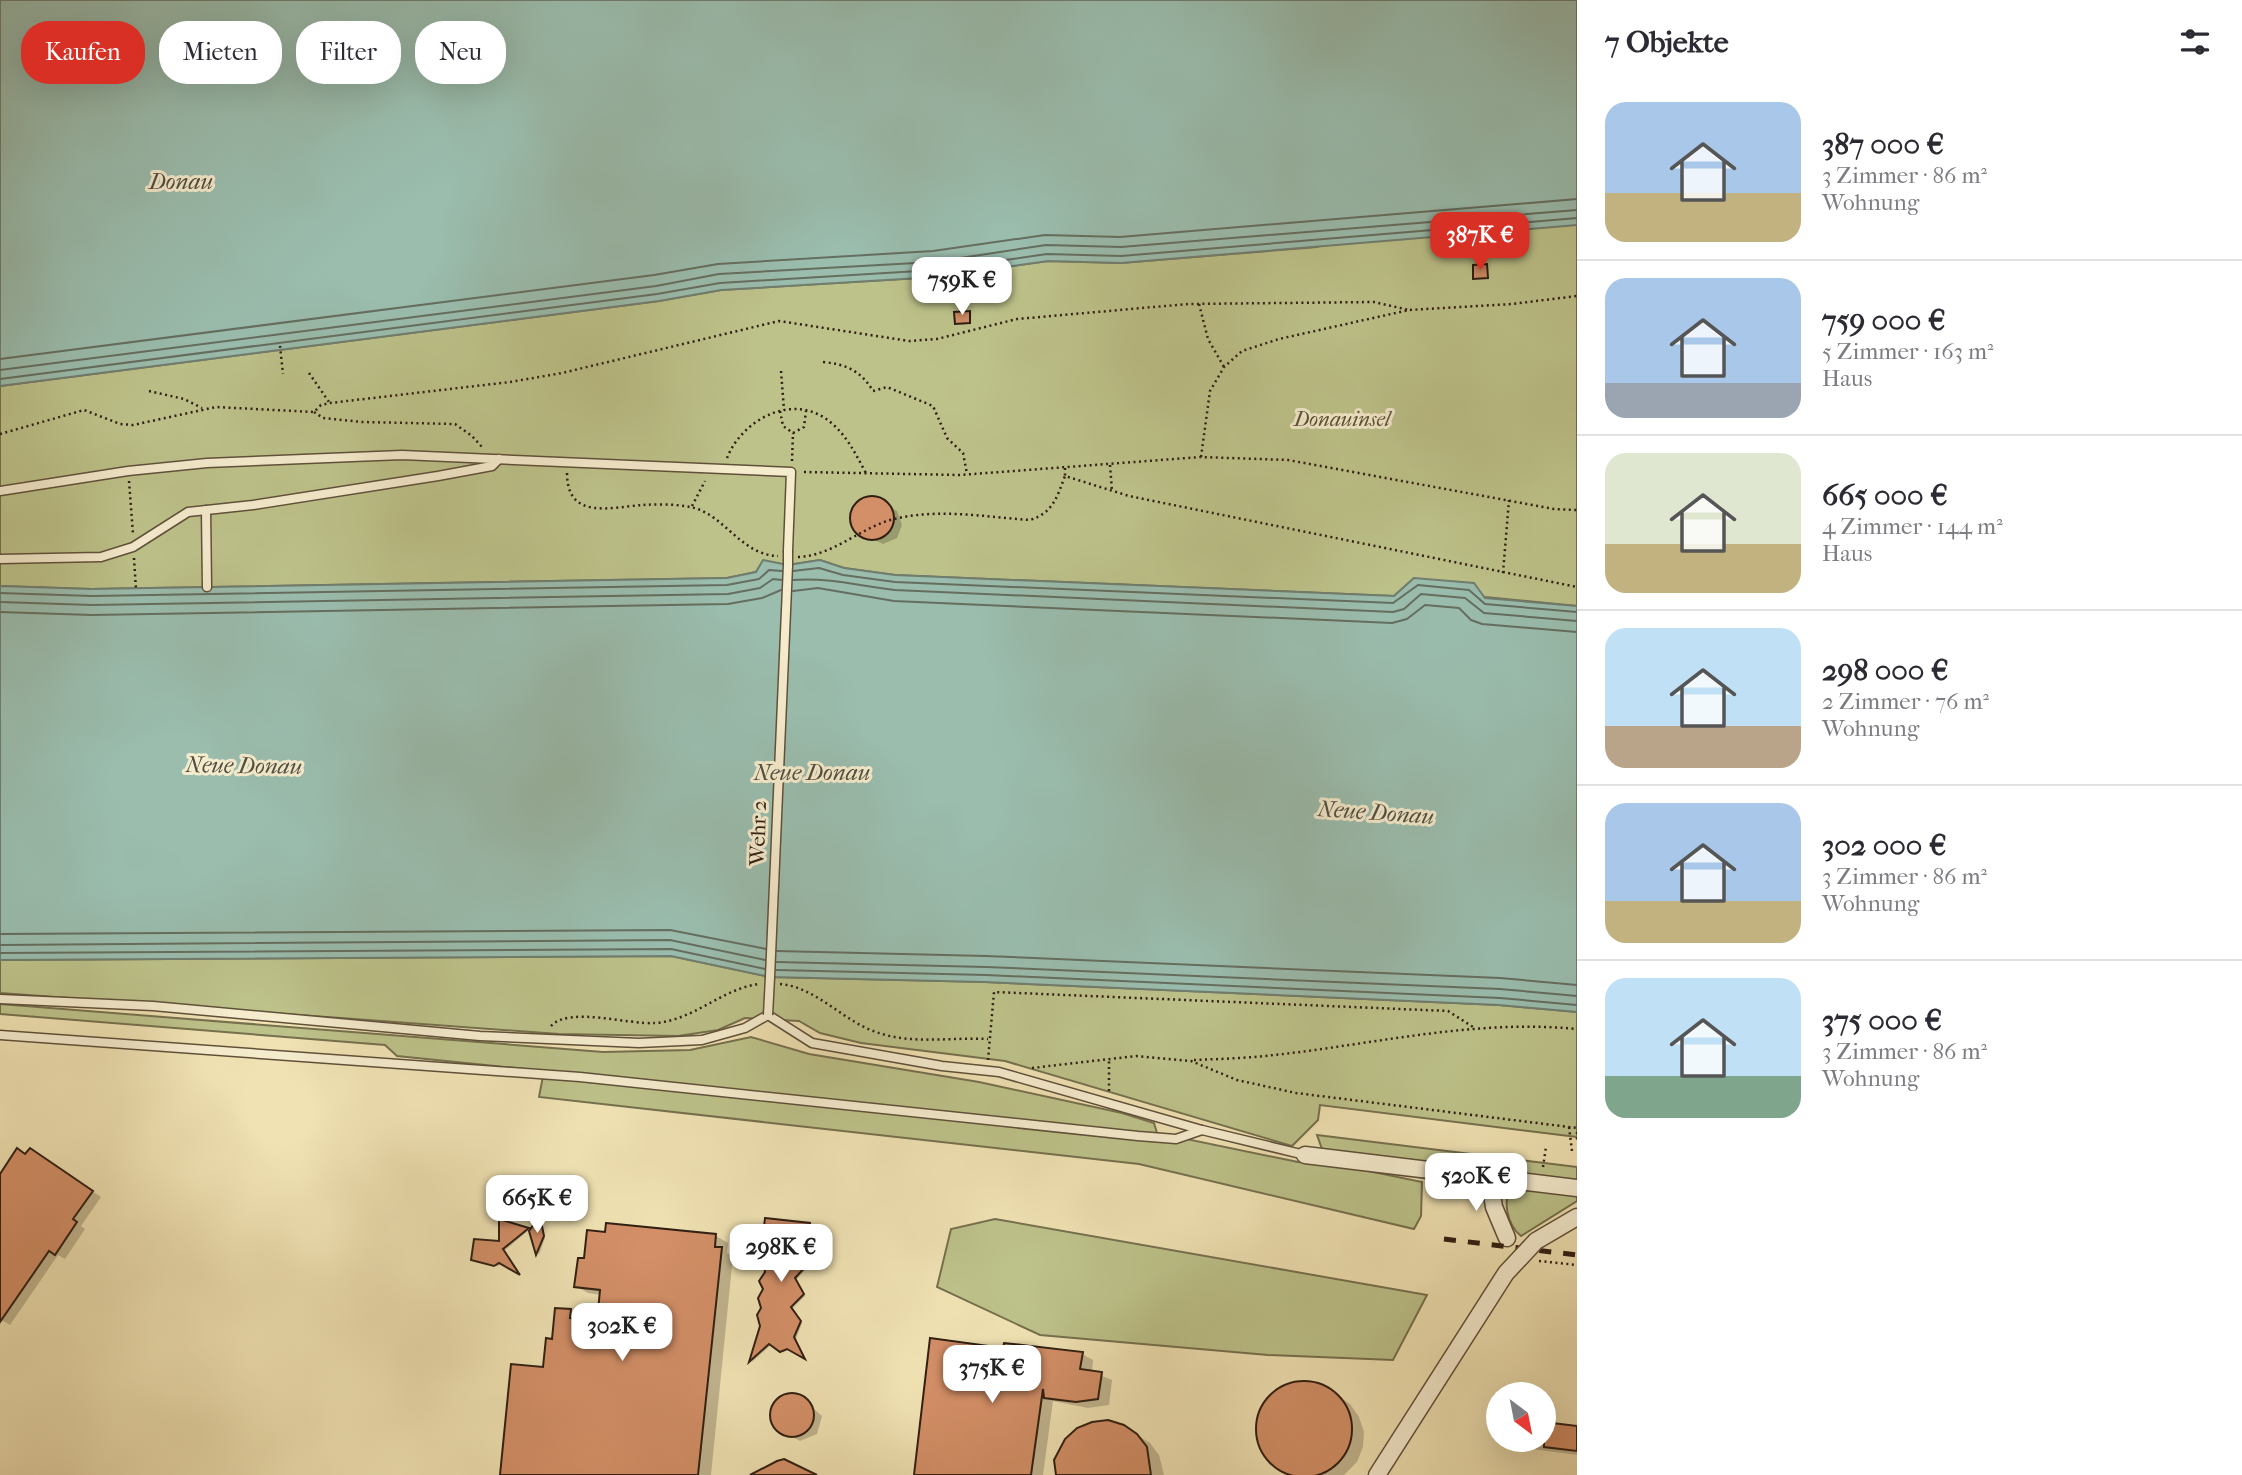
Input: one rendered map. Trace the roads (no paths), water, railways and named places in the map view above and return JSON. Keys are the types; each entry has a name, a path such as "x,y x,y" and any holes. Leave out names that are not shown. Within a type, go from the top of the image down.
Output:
{"street":[{"path":"1305,1155 1489,1175 1577,1188"},
{"path":"1489,1175 1493,1207 1507,1238"},
{"path":"1377,1475 1506,1273 1529,1259 1536,1241 1577,1217"}],"lane":[{"path":"0,491 128,471 279,458 402,455 499,459"},
{"name":"Wehr 2","path":"499,459 791,472 768,1015"},
{"path":"0,559 101,557 119,553 188,512 438,476 492,466 499,459"},
{"path":"205,510 207,587"},
{"path":"0,999 153,1006 480,1036 639,1043 702,1040 744,1028 768,1015 813,1044 943,1066 988,1070 1109,1101 1202,1130 1305,1155"},
{"path":"0,1035 580,1077 1138,1136 1177,1139 1202,1130"},
{"path":"1507,1238 1517,1245 1526,1246 1536,1241"}],"water":[{"name":"Donau","path":"0,0 1577,0 1577,225 1121,263 1048,261 936,277 721,290 659,301 0,386"},
{"name":"Neue Donau","path":"763,560 788,565 820,560 844,568 895,575 1394,596 1414,578 1474,583 1485,598 1577,606 1577,1012 1499,1005 985,982 770,977 671,956 0,960 0,586 91,589 727,578 756,572"}],"railway":[{"path":"1444,1239 1577,1255"}],"park label":[{"name":"Donauinsel","path":"1342,419"}]}
